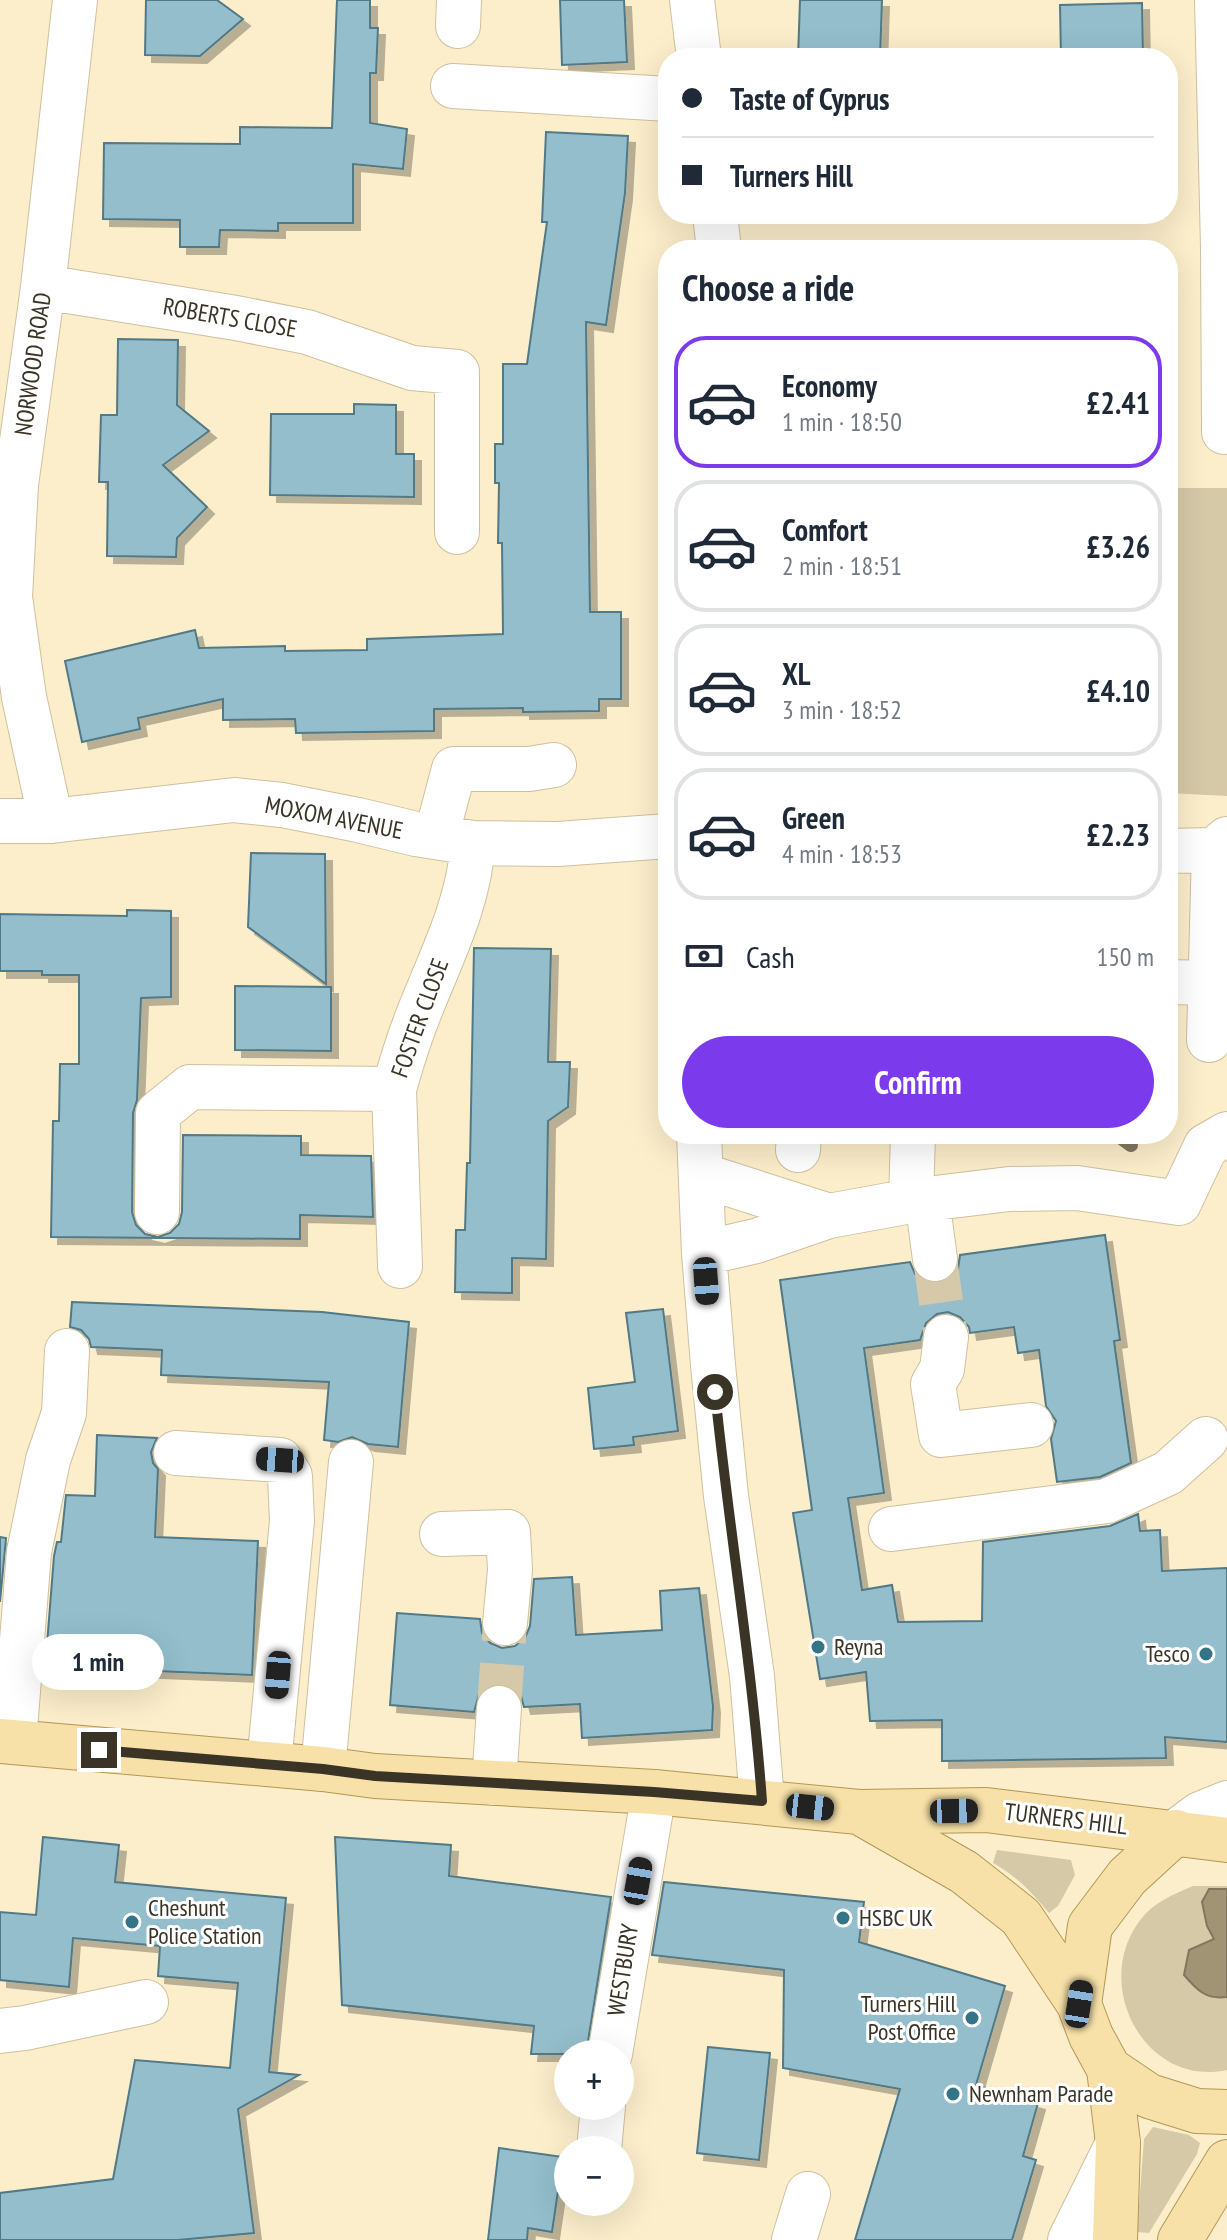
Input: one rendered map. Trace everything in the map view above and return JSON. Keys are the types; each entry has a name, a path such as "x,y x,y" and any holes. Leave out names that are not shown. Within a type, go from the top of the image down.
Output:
{"main road":[{"name":"TURNERS HILL","path":"7,1742 375,1776 654,1792 859,1812 986,1810 1227,1840"},
{"name":"TURNERS HILL","path":"859,1812 964,1872 1021,1917 1079,2004 1091,2036 1109,2069"},
{"path":"1079,2004 1090,1926 1127,1877 1176,1832"},
{"path":"1109,2069 1149,2096 1197,2111 1227,2112"},
{"path":"1109,2069 1118,2143 1115,2240"},
{"path":"1180,2240 1227,2162"}],"street":[{"name":"NORWOOD ROAD","path":"51,821 24,697 10,597 7,513 43,287 75,0"},
{"path":"692,0 698,48"},
{"path":"1217,0 1225,247 1224,432"},
{"path":"453,86 658,98"},
{"name":"ROBERTS CLOSE","path":"43,287 307,332 412,368 457,372 457,532"},
{"name":"FOSTER CLOSE","path":"157,1212 158,1113 190,1087 394,1089 418,1015 463,903 471,869 454,840 454,769 529,769 554,765"},
{"name":"MOXOM AVENUE","path":"0,821 51,821 234,800 282,805 454,840 558,844 658,837"},
{"path":"1178,850 1220,844 1209,1040"},
{"path":"1178,982 1211,983"},
{"path":"394,1089 400,1266"},
{"path":"704,1253 756,1241 829,1216 919,1200 1009,1189 1077,1188 1179,1203 1206,1146 1227,1134"},
{"path":"914,1144 919,1200 935,1259"},
{"path":"762,1801 752,1676 726,1496 704,1253 700,1155 829,1216"},
{"path":"946,1337 942,1369 933,1384 941,1435 1031,1425"},
{"path":"7,1742 29,1552 48,1460 64,1413 67,1351"},
{"path":"891,1529 1107,1501 1168,1473 1206,1439"},
{"path":"176,1453 280,1460 290,1476 292,1521 269,1764"},
{"path":"323,1769 351,1462"},
{"path":"442,1534 508,1532 510,1570 505,1623"},
{"path":"494,1783 499,1708"},
{"name":"WESTBURY","path":"612,2040 654,1792"},
{"path":"1176,1832 1200,1814 1227,1803"},
{"path":"0,2031 146,2002"},
{"path":"1070,2240 1118,2143"},
{"path":"794,2240 808,2194"}],"shaded area":[{"path":"1178,488 1227,488 1227,796 1178,794"},
{"path":"997,1850 1071,1860 1075,1875 1058,1906 1049,1913 1017,1879 993,1863"},
{"path":"1193,1886 1227,1886 1227,2070 1198,2071 1172,2063 1150,2047 1134,2026 1124,2000 1121,1973 1127,1945 1141,1919 1158,1903"},
{"path":"1209,1889 1227,1889 1227,1997 1202,1993 1184,1975 1189,1950 1214,1939 1207,1926 1202,1902"},
{"path":"1153,2127 1189,2135 1200,2143 1197,2154 1149,2233 1137,2232 1144,2139"}],"building":[{"path":"146,0 217,0 243,19 200,56 145,55"},
{"path":"337,0 370,0 370,28 378,28 376,73 370,73 370,123 407,129 403,169 353,164 353,223 278,223 278,231 220,230 219,247 180,247 180,220 103,219 104,143 240,144 240,127 332,128"},
{"path":"560,0 624,0 627,62 562,65"},
{"path":"800,0 882,0 880,48 798,48"},
{"path":"1142,3 1143,48 1061,48 1060,5"},
{"path":"546,132 628,136 625,193 606,325 586,322 590,612 621,612 621,699 599,699 599,711 434,709 434,731 296,733 295,719 223,720 223,699 138,718 140,729 82,742 65,661 195,630 199,648 285,646 285,651 367,650 367,639 503,634 502,543 498,543 499,483 495,483 495,444 503,444 503,364 527,364 547,222 542,222"},
{"path":"118,339 178,340 177,405 209,431 163,465 207,507 177,538 176,557 107,556 108,482 99,482 101,415 117,415"},
{"path":"354,404 396,405 396,454 414,454 414,497 270,495 271,414 354,414"},
{"path":"251,853 325,854 326,984 248,927"},
{"path":"127,910 171,911 171,997 141,998 137,1100 133,1113 132,1212 136,1225 145,1234 158,1237 170,1233 179,1224 182,1212 183,1135 301,1136 301,1155 371,1156 373,1217 300,1215 300,1239 51,1237 53,1121 59,1121 60,1064 79,1064 79,975 0,971 0,914 127,916"},
{"path":"474,948 551,949 548,1062 570,1062 568,1107 548,1121 546,1259 512,1258 512,1293 455,1292 456,1230 465,1230 467,1163 470,1163"},
{"path":"235,986 331,987 331,1051 235,1050"},
{"path":"1105,1235 1120,1340 1114,1341 1131,1463 1100,1477 1057,1482 1051,1439 1056,1421 1046,1406 1039,1350 1018,1353 1014,1327 970,1333 960,1317 948,1312 937,1314 926,1323 920,1340 864,1348 884,1493 848,1498 862,1590 892,1585 898,1622 982,1621 983,1542 1110,1526 1138,1514 1140,1531 1160,1530 1162,1571 1227,1568 1227,1742 1165,1737 1166,1758 942,1761 942,1720 870,1721 866,1672 820,1679 793,1513 812,1510 780,1280 910,1262 915,1274 925,1282 939,1284 951,1278 958,1269 960,1255"},
{"path":"72,1302 322,1312 409,1322 398,1447 368,1444 352,1437 338,1442 324,1440 329,1382 161,1375 162,1350 91,1347 81,1330 70,1327"},
{"path":"663,1309 678,1431 633,1437 634,1445 594,1449 588,1388 635,1382 626,1313"},
{"path":"97,1435 157,1438 151,1452 158,1469 155,1537 258,1541 252,1675 58,1667 58,1657 46,1657 54,1556 57,1542 61,1542 66,1495 95,1496"},
{"path":"0,1537 6,1538 0,1602"},
{"path":"572,1577 576,1635 662,1630 660,1591 699,1588 713,1706 712,1730 582,1738 580,1704 524,1707 521,1696 514,1688 501,1683 489,1685 479,1694 474,1712 390,1705 397,1613 480,1619 482,1633 490,1643 502,1648 515,1646 525,1638 530,1626 534,1579"},
{"path":"43,1837 119,1845 115,1882 286,1898 269,2072 299,2075 238,2109 254,2233 178,2240 0,2240 0,2193 113,2179 135,2060 230,2068 238,1983 158,1976 160,1946 73,1938 69,1987 0,1980 0,1912 36,1915"},
{"path":"335,1837 451,1845 449,1876 611,1897 588,2040 554,2040 554,2054 531,2054 534,2026 342,2005"},
{"name":"Newnham Parade","path":"664,1882 864,1902 859,1942 1005,1986 976,2085 1038,2103 1023,2156 1036,2160 1012,2240 855,2240 900,2089 783,2068 784,1970 652,1955"},
{"path":"708,2047 770,2053 759,2160 697,2153"},
{"path":"499,2148 554,2156 552,2232 528,2228 527,2240 488,2240"}],"tunnel":[{"path":"935,1259 946,1337"},
{"path":"499,1708 505,1623"}],"place":[{"name":"Reyna","path":"818,1647"},
{"name":"Tesco","path":"1206,1654"},
{"name":"HSBC UK","path":"843,1918"},
{"name":"Cheshunt Police Station","path":"132,1922"},
{"name":"Turners Hill Post Office","path":"972,2018"},
{"name":"Newnham Parade","path":"953,2094"}],"route":[{"path":"99,1750 375,1776 762,1801 752,1676 726,1496 715,1392"}]}
